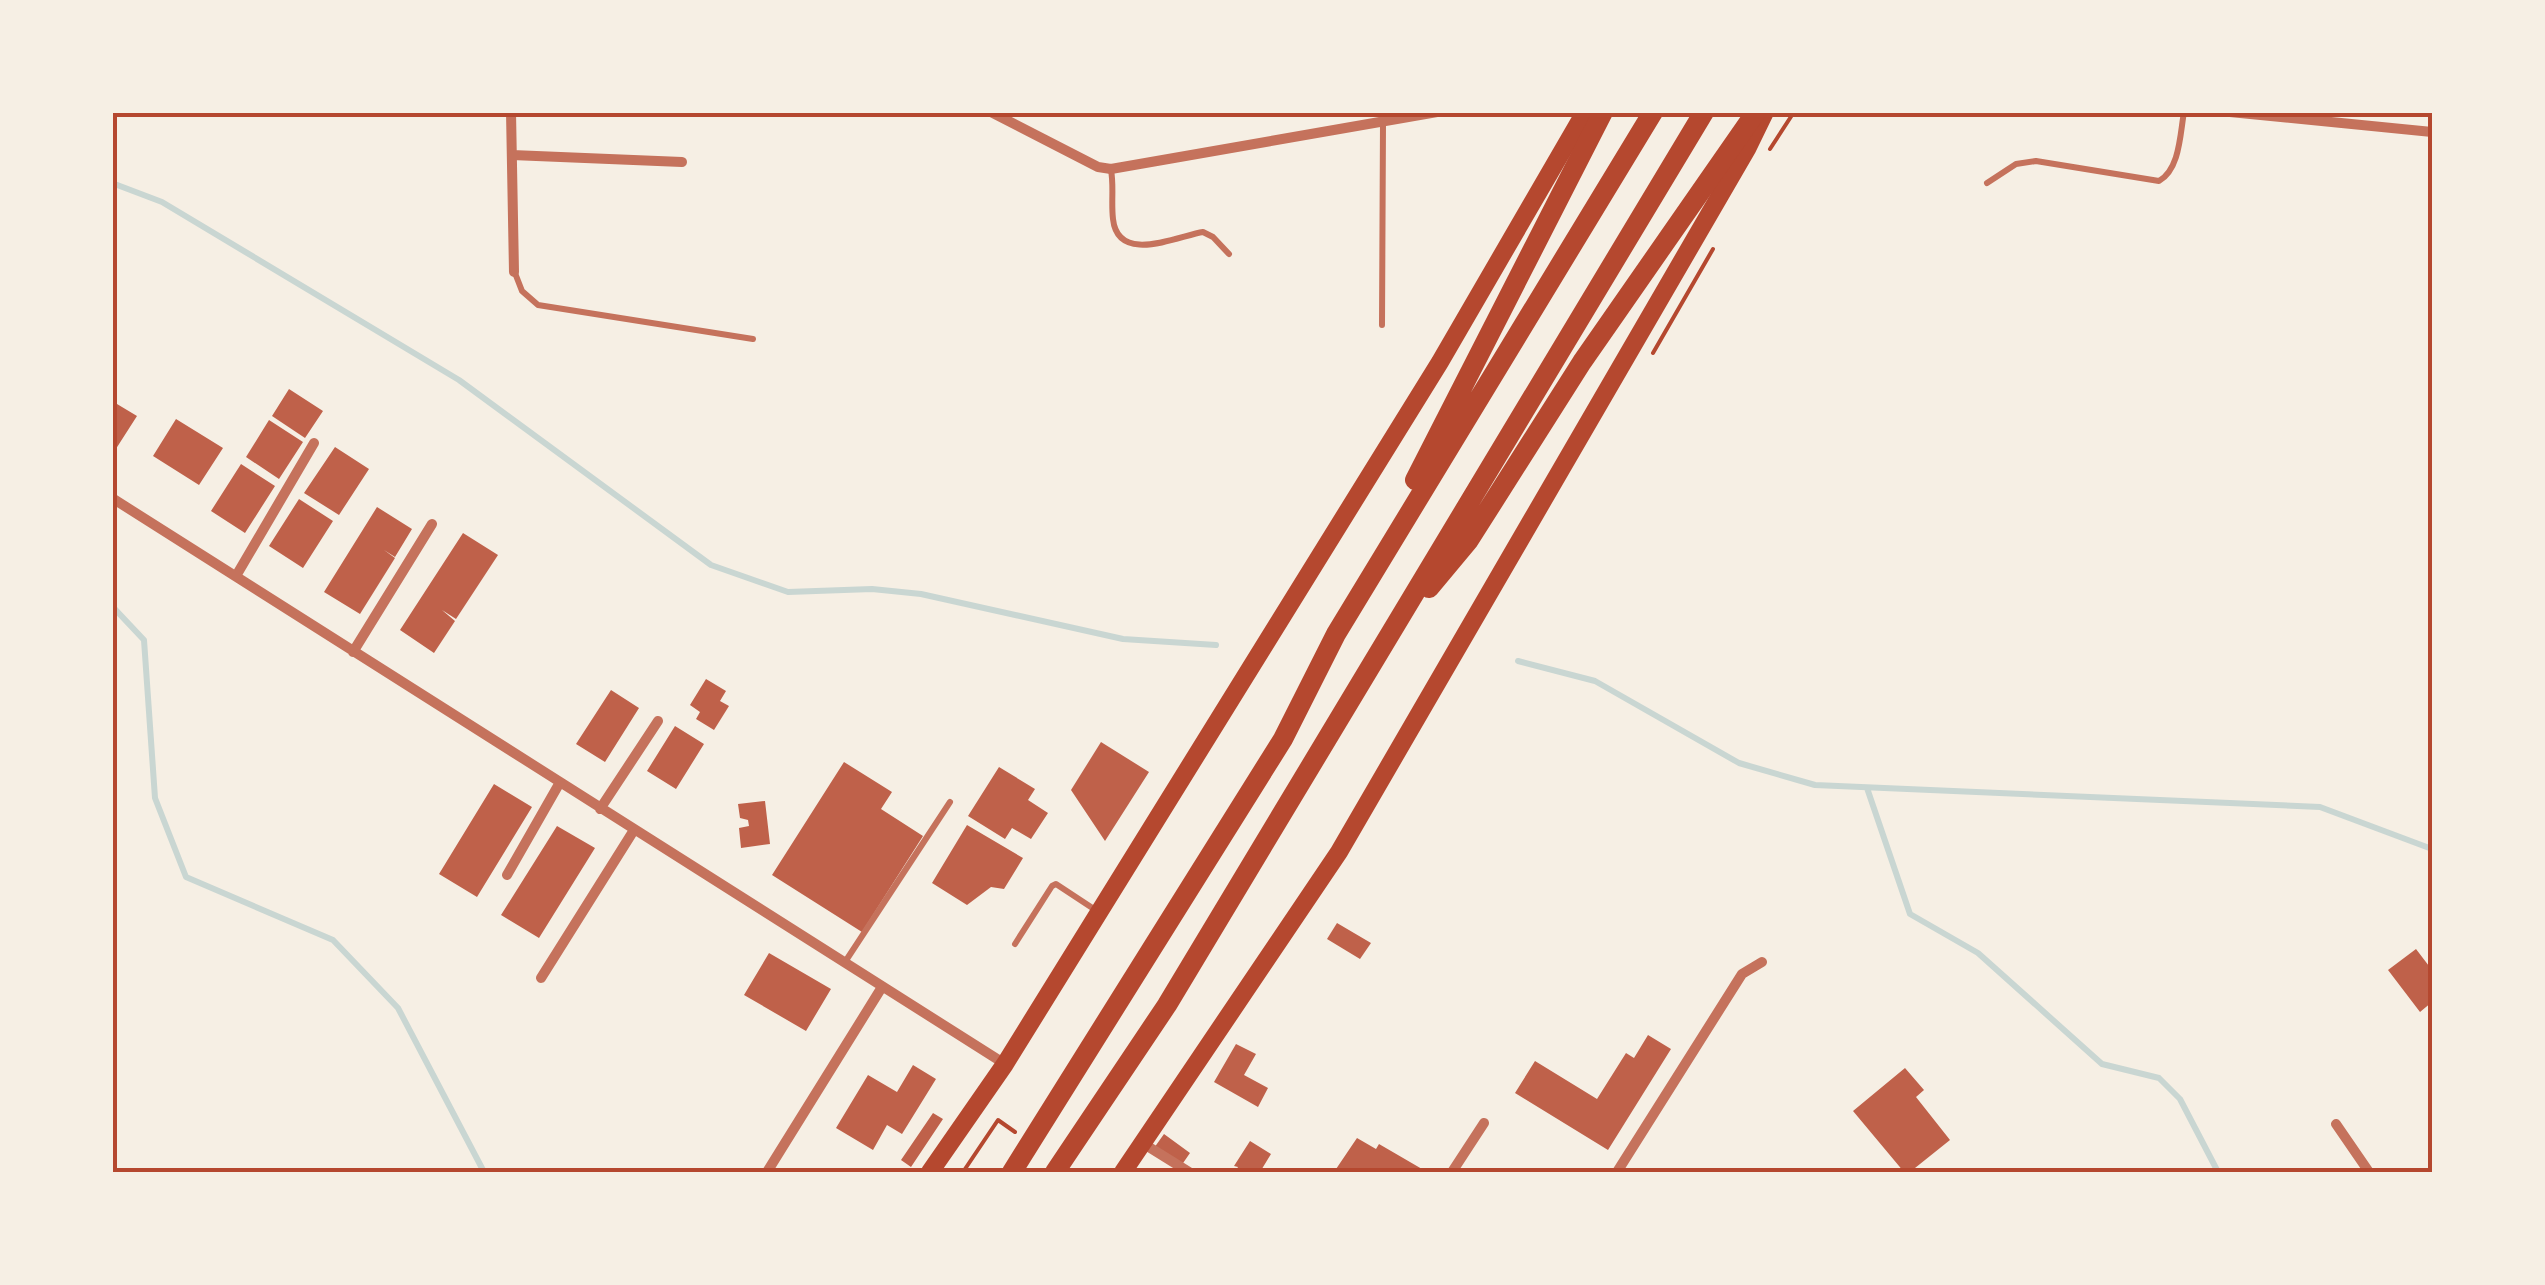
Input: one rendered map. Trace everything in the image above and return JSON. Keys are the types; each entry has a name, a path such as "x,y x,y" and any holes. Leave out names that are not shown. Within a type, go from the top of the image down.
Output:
{"highway":[{"path":"1012,1172 1282,739 1603,112"},
{"path":"1336,634 1654,112"},
{"path":"1054,1172 1167,1006 1704,112"},
{"path":"1386,640 1469,540 1582,362 1756,112"}],"main road":[{"path":"930,1172 1005,1064 1429,379 1585,112"},
{"path":"1123,1172 1339,852 1748,149 1765,112"}],"street":[{"path":"511,112 514,272"},
{"path":"993,113 1098,167 1111,168 1436,112"},
{"path":"2184,112 2196,112"},
{"path":"2230,112 2432,132"},
{"path":"512,155 682,162"},
{"path":"236,576 314,443"},
{"path":"112,498 1005,1064"},
{"path":"353,652 432,524"},
{"path":"600,809 658,721"},
{"path":"506,875 559,784"},
{"path":"542,978 634,830"},
{"path":"1617,1172 1742,974 1762,962"},
{"path":"767,1172 882,987"},
{"path":"1452,1172 1484,1124"},
{"path":"2336,1124 2369,1172"},
{"path":"1144,1144 1188,1172"}],"lane":[{"path":"1988,184 2016,164 2036,161 2159,181 2168,176 2174,165 2184,112"},
{"path":"1382,325 1384,123"},
{"path":"1111,168 1113,218 1124,238 1135,245 1153,246 1203,232 1214,237 1229,254"},
{"path":"514,272 522,291 538,305 753,339"},
{"path":"844,963 950,802"},
{"path":"1015,944 1056,884 1099,912"}],"path":[{"path":"962,1172 998,1120"}],"building":[{"path":"289,389 323,411 305,438 272,416"},
{"path":"112,401 137,416 112,455"},
{"path":"176,419 223,448 199,485 153,456"},
{"path":"269,420 303,442 279,479 246,457"},
{"path":"335,447 369,469 339,515 304,493"},
{"path":"241,464 275,486 245,533 211,511"},
{"path":"299,499 333,521 303,568 269,546"},
{"path":"377,507 412,529 395,557 384,550 395,558 360,614 324,592"},
{"path":"463,533 498,555 456,619 442,610 455,621 434,653 400,630"},
{"path":"706,679 726,691 720,701 729,706 714,730 696,719 700,712 690,705"},
{"path":"611,690 639,708 605,762 576,744"},
{"path":"675,726 704,744 676,789 647,771"},
{"path":"1101,742 1149,772 1105,841 1071,790"},
{"path":"844,762 892,792 881,809 923,836 862,932 772,875"},
{"path":"999,767 1035,789 1028,800 1048,813 1031,839 1012,828 1005,839 968,816"},
{"path":"494,784 532,807 477,897 439,874"},
{"path":"765,801 770,844 741,848 739,828 749,826 748,820 740,818 738,804"},
{"path":"967,825 1023,858 1004,889 991,887 967,905 932,883"},
{"path":"557,826 595,848 539,938 501,915"},
{"path":"1337,923 1371,943 1360,959 1327,939"},
{"path":"2416,949 2432,970 2432,1002 2420,1012 2388,970"},
{"path":"769,953 831,989 806,1031 744,995"},
{"path":"1648,1035 1671,1049 1608,1150 1515,1093 1535,1061 1597,1099 1626,1053 1634,1058"},
{"path":"1236,1044 1256,1054 1244,1075 1268,1088 1258,1107 1214,1082"},
{"path":"913,1065 936,1079 902,1134 887,1125 873,1150 836,1128 868,1075 897,1092"},
{"path":"1905,1068 1924,1090 1916,1097 1950,1140 1910,1172 1904,1172 1853,1111"},
{"path":"933,1113 943,1119 911,1167 901,1160"},
{"path":"1164,1134 1190,1153 1181,1166 1154,1148"},
{"path":"1357,1138 1376,1149 1379,1144 1422,1169 1334,1172"},
{"path":"1250,1141 1271,1154 1260,1172 1235,1172 1238,1167 1234,1166"}],"waterway":[{"path":"112,183 162,202 459,380 711,565 788,592 872,589 921,594 1123,639 1216,645"},
{"path":"112,606 144,640 155,798 186,877 333,940 398,1008 484,1172"},
{"path":"1518,661 1595,681 1739,763 1815,785 2320,807 2432,849"},
{"path":"1867,788 1910,914 1978,953 2102,1064 2159,1078 2180,1099 2218,1172"}]}
